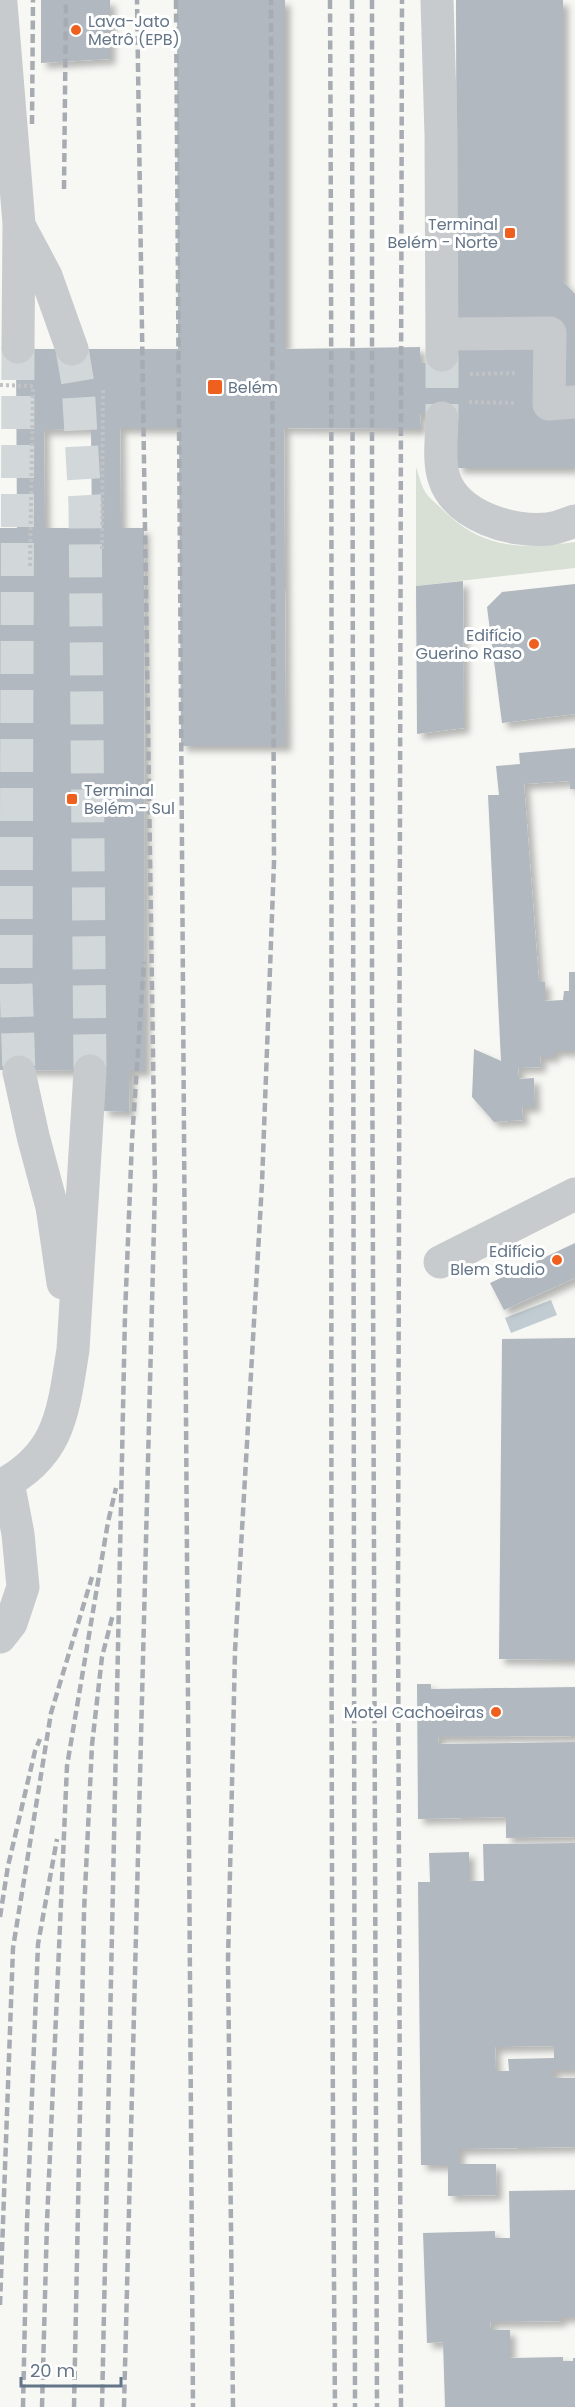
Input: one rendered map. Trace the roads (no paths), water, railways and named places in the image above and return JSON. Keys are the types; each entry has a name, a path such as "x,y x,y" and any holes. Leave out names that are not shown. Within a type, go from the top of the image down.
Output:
{"street":[{"path":"437,0 450,354 550,333 558,392"},
{"path":"1,4 19,224 18,347"},
{"path":"19,224 60,309 72,349"},
{"path":"451,410 444,477 458,501 484,519 513,526 548,529 575,521"},
{"path":"0,1637 11,1623 23,1587 18,1534 4,1484 32,1465 50,1444 60,1419 73,1350 90,1071"},
{"path":"19,1072 52,1207 73,1350"},
{"path":"440,1262 575,1194"}],"tunnel":[{"path":"18,347 16,984 19,1072"},
{"path":"72,349 78,384 85,504 90,1071"},
{"path":"442,355 442,418"}],"railway":[{"path":"32,124 33,0"},
{"path":"64,189 66,0"},
{"path":"124,2407 155,1186 137,0"},
{"path":"176,0 193,2407"},
{"path":"233,2407 228,1961 235,1651 262,1183 274,862 271,0"},
{"path":"330,0 335,2407"},
{"path":"352,0 355,2407"},
{"path":"372,0 372,994 377,2407"},
{"path":"401,2407 398,1609 402,0"},
{"path":"102,2407 125,1315 132,1140 144,962"},
{"path":"42,2407 47,2222 67,1766 108,1522 116,1488"},
{"path":"0,2305 13,1948 51,1713 92,1577"},
{"path":"74,2407 84,1912 92,1745 102,1657 113,1614"},
{"path":"0,1917 8,1866 35,1751 40,1739"},
{"path":"23,2407 27,2222 38,1944 57,1839"}],"place":[{"name":"Lava-Jato Metrô (EPB)","path":"76,30"},
{"name":"Terminal Belém - Norte","path":"510,233"},
{"name":"Belém","path":"215,387"},
{"name":"Edifício Guerino Raso","path":"534,644"},
{"name":"Terminal Belém - Sul","path":"72,799"},
{"name":"Edifício Blem Studio","path":"557,1260"},
{"name":"Motel Cachoeiras","path":"496,1712"}]}
